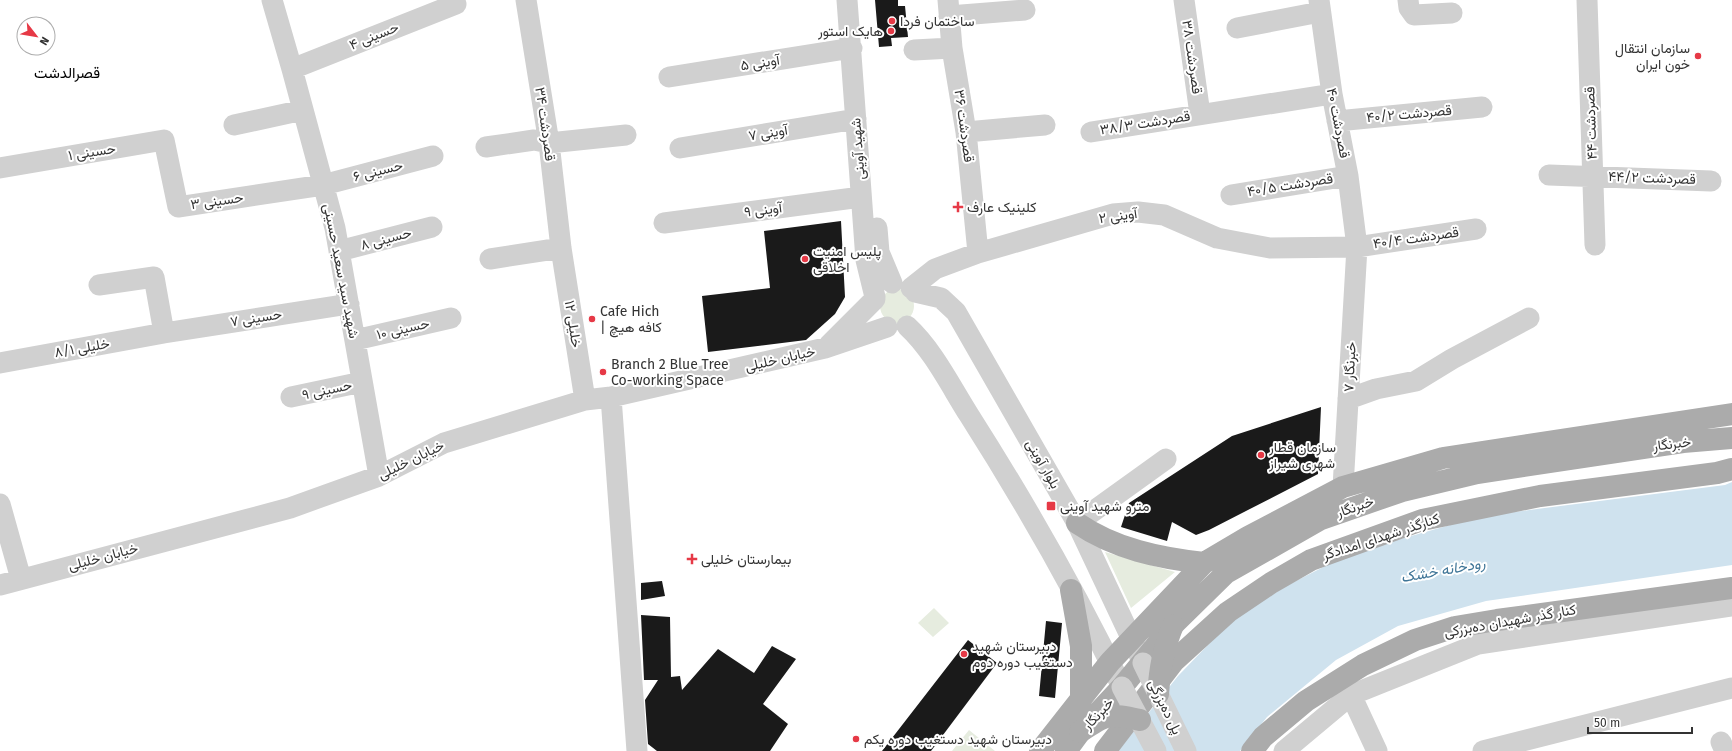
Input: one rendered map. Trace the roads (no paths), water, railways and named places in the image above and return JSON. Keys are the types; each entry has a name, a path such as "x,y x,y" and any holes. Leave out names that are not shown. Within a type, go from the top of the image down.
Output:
{"main road":[{"name":"خبرنگار","path":"1040,751 1082,700 1110,662 1204,563 1248,536 1343,487 1443,458 1732,414"},
{"name":"خبرنگار","path":"1066,751 1080,732 1122,687 1173,626 1226,573 1320,519 1402,491 1477,473 1682,442 1732,438"},
{"name":"کنارگذر شهدای امدادگر","path":"1105,751 1174,661 1228,612 1271,583 1311,560 1430,519 1540,496 1717,473 1732,469"},
{"path":"1077,523 1093,534 1128,549 1170,559 1204,563"},
{"name":"کنار گذر شهیدان ده‌بزرکی","path":"1252,751 1263,737 1306,700 1363,665 1415,640 1455,627 1497,620 1732,588"},
{"path":"1071,590 1081,646 1082,700"},
{"path":"1158,694 1164,647 1173,626"},
{"path":"1080,732 1102,718 1116,714 1140,720"}],"street":[{"name":"شهید سید سعید حسینی","path":"272,0 335,228 379,476"},
{"name":"قصردشت ۳۴","path":"526,0 549,143 560,248"},
{"name":"شهید آوینی","path":"847,0 852,48 866,260 875,298"},
{"name":"شهید آوینی","path":"862,0 879,252 906,287"},
{"name":"۳۸ قصردشت","path":"1184,0 1200,114"},
{"path":"1408,0 1408,8 1414,15 1452,13"},
{"name":"۴۴ قصردشت","path":"1587,0 1594,245"},
{"name":"۴ حسینی","path":"292,69 456,4"},
{"path":"1237,28 1319,6"},
{"name":"۴۰ قصردشت","path":"1319,6 1332,94 1348,176 1357,246"},
{"path":"949,8 1025,10"},
{"name":"۳۶ قصردشت","path":"949,8 952,48 966,132 978,253"},
{"name":"۵ آوینی","path":"669,77 852,48"},
{"path":"914,50 952,48"},
{"name":"۳۸/۳ قصردشت","path":"1091,132 1332,94"},
{"name":"۴۰/۲ قصردشت","path":"1337,121 1482,107"},
{"path":"234,125 303,110"},
{"name":"۷ آوینی","path":"680,148 856,119"},
{"path":"966,132 1045,125"},
{"path":"486,147 534,140 549,143 626,135"},
{"name":"۳ حسینی","path":"164,140 178,207 323,185"},
{"name":"۱ حسینی","path":"0,168 164,140"},
{"name":"۶ حسینی","path":"323,185 434,156"},
{"name":"۴۰/۵ قصردشت","path":"1232,195 1348,176"},
{"name":"۴۴/۲ قصردشت","path":"1549,176 1593,176 1712,181"},
{"name":"۹ آوینی","path":"664,223 861,197"},
{"name":"۲ آوینی","path":"906,287 935,270 978,253 1113,214 1138,212 1164,215 1217,238 1270,248 1357,246"},
{"name":"۸ حسینی","path":"339,251 432,227"},
{"name":"۴۰/۴ قصردشت","path":"1357,246 1476,229"},
{"name":"۷ خبرنگار","path":"1343,487 1357,246"},
{"path":"490,258 560,248"},
{"name":"۱۲ خلیلی","path":"560,248 585,400"},
{"path":"935,270 933,277 934,288 941,298"},
{"path":"99,285 154,277 164,333"},
{"path":"897,326 916,319 920,308 918,297 906,287"},
{"path":"826,348 875,298 882,288 906,287 941,298"},
{"path":"875,298 874,310 876,315 897,326 927,348 985,440 1071,590 1122,687"},
{"name":"بلوار آوینی","path":"941,298 956,312 1077,523 1143,663"},
{"name":"۷ حسینی","path":"164,333 349,304"},
{"name":"۱۰ حسینی","path":"355,340 451,318"},
{"path":"1348,399 1376,389 1416,381 1452,359 1529,318"},
{"name":"خیابان خلیلی","path":"0,585 290,508 379,476 444,443 585,400 611,397 826,348 897,326"},
{"name":"۸/۱ خلیلی","path":"0,363 164,333"},
{"name":"۹ حسینی","path":"291,397 362,382"},
{"path":"611,397 636,751"},
{"path":"1077,523 1166,459"},
{"path":"0,504 21,579"},
{"path":"1284,751 1351,695 1478,644 1732,606"},
{"name":"پل ده‌بزرگی","path":"1143,663 1186,751"},
{"name":"پل ده‌بزرگی","path":"1122,687 1156,751"},
{"path":"1482,751 1732,688"},
{"path":"1351,695 1377,751"}],"water":[{"name":"رودخانه خشک","path":"1732,482 1732,565 1486,601 1398,626 1336,660 1267,717 1240,751 1118,751 1178,676 1231,621 1286,586 1351,553 1482,516 1725,485"}],"place":[{"name":"ساختمان فردا","path":"892,21"},
{"name":"هایک استور","path":"891,31"},
{"name":"سازمان انتقال خون ایران","path":"1698,56"},
{"name":"کلینیک عارف","path":"958,207"},
{"name":"پلیس امنیت اخلاقی","path":"805,259"},
{"name":"Cafe Hich | کافه هیچ","path":"592,319"},
{"name":"Branch 2 Blue Tree Co-working Space","path":"603,372"},
{"name":"سازمان قطار شهری شیراز","path":"1261,455"},
{"name":"مترو شهید آوینی","path":"1051,506"},
{"name":"بیمارستان خلیلی","path":"692,559"},
{"name":"دبیرستان شهید دستغیب دوره دوم","path":"964,654"},
{"name":"دبیرستان شهید دستغیب دوره یکم","path":"856,739"}],"district":[{"name":"قصرالدشت","path":"67,73"}]}
